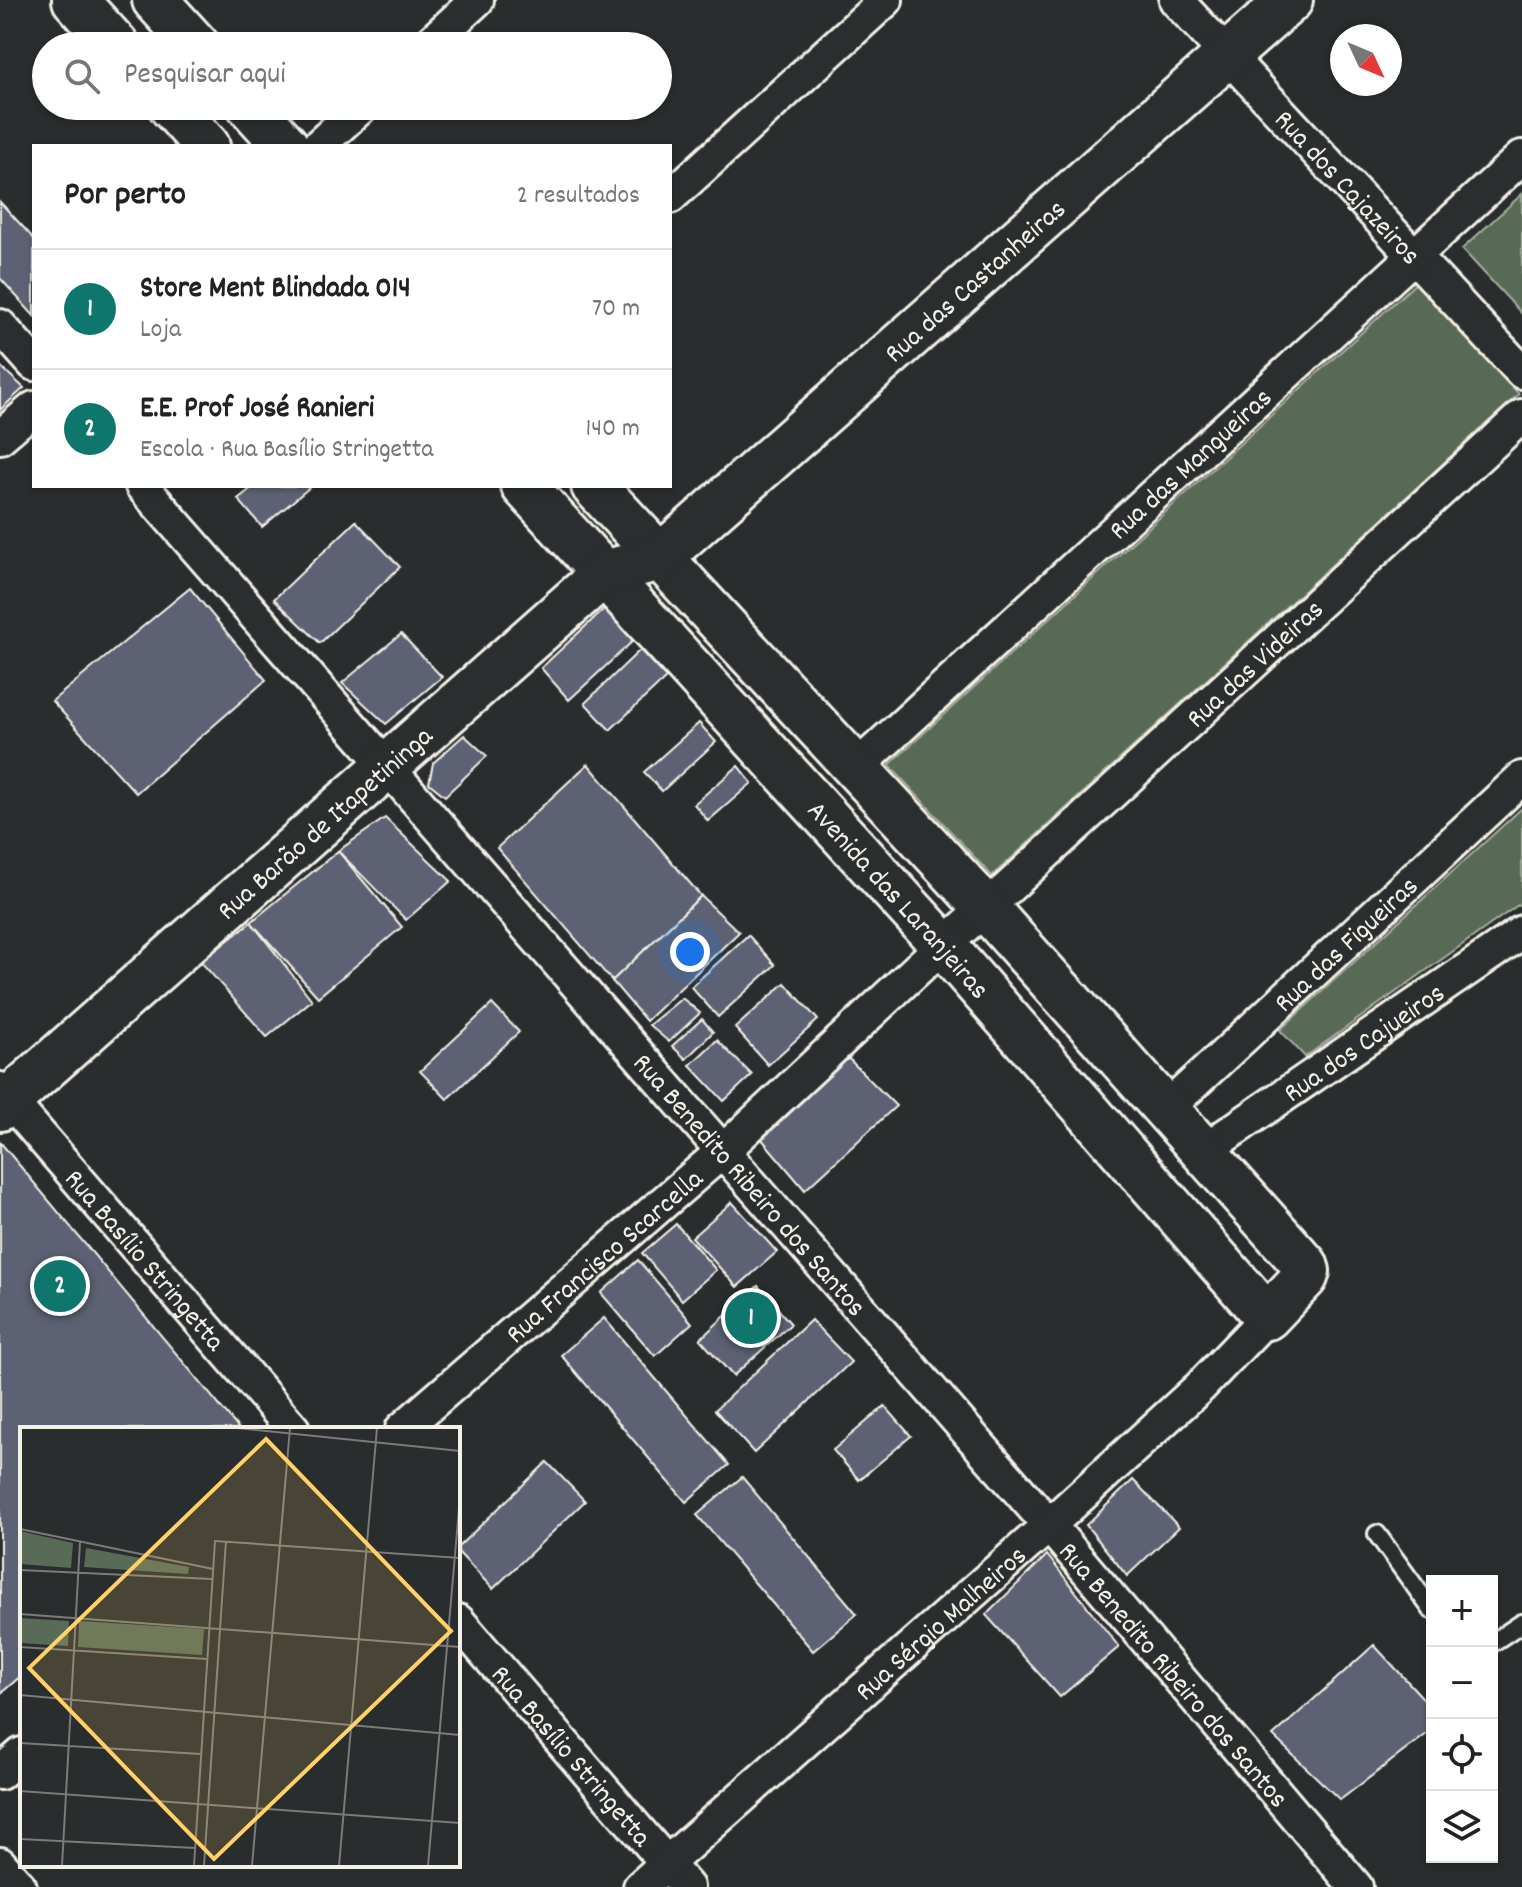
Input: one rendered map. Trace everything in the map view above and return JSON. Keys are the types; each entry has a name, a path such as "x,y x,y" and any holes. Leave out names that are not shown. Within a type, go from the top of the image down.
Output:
{"street":[{"path":"75,0 104,32"},
{"path":"155,0 184,32"},
{"path":"442,32 477,0"},
{"path":"672,195 886,0"},
{"name":"Rua dos Cajazeiros","path":"1176,0 1522,372"},
{"name":"Rua das Castanheiras","path":"659,558 1290,0"},
{"path":"184,120 205,144"},
{"path":"263,120 284,144"},
{"path":"320,144 347,120"},
{"name":"Rua das Mangueiras","path":"856,768 1522,157"},
{"path":"0,326 32,362"},
{"path":"0,437 32,410"},
{"name":"Rua das Videiras","path":"943,945 1522,416"},
{"name":"Rua Benedito Ribeiro dos Santos","path":"144,488 1049,1525 1356,1887"},
{"name":"Avenida das Laranjeiras","path":"526,488 943,945 1267,1317 1305,1277 1305,1265 986,908 596,488"},
{"name":"Rua Barão de Itapetininga","path":"3,1099 605,573 659,558"},
{"name":"Rua das Figueiras","path":"1166,1109 1522,778"},
{"name":"Rua dos Cajueiros","path":"1203,1151 1522,932"},
{"name":"Rua Francisco Scarcella","path":"404,1427 723,1151 943,945"},
{"name":"Rua Basílio Stringetta","path":"3,1099 291,1427"},
{"name":"Rua Sérgio Malheiros","path":"640,1887 677,1875 1200,1387 1267,1317"},
{"name":"Rua Basílio Stringetta","path":"460,1623 677,1875"},
{"path":"0,1773 20,1756"},
{"path":"0,1864 20,1887"}],"lane":[{"path":"1377,1534 1426,1602"},
{"path":"1498,1639 1522,1623"}],"green space":[{"path":"1522,194 1522,314 1462,249"},
{"path":"1417,282 1519,394 992,876 889,765"},
{"path":"1522,808 1522,902 1305,1057 1280,1030"}],"building":[{"path":"0,202 32,237 32,314 0,278"},
{"path":"0,366 24,388 0,410"},
{"path":"252,488 309,488 262,527 238,499"},
{"path":"356,521 400,567 320,643 274,599"},
{"path":"190,588 266,680 136,793 52,701"},
{"path":"605,608 634,640 569,700 541,668"},
{"path":"401,634 442,677 386,724 342,683"},
{"path":"640,650 666,678 610,730 585,703"},
{"path":"699,723 716,742 662,791 644,772"},
{"path":"464,735 487,756 445,796 429,783 433,763"},
{"path":"588,764 701,896 612,981 497,848"},
{"path":"738,766 752,783 708,821 694,804"},
{"path":"385,818 451,881 406,920 338,851"},
{"path":"338,851 402,927 318,997 251,922"},
{"path":"701,896 739,932 646,1021 612,981"},
{"path":"251,922 312,1000 267,1037 201,962"},
{"path":"748,935 775,965 718,1017 691,987"},
{"path":"785,983 818,1020 768,1065 735,1028"},
{"path":"682,998 700,1013 669,1042 649,1025"},
{"path":"492,1004 519,1032 447,1099 420,1071"},
{"path":"702,1019 713,1032 686,1059 672,1046"},
{"path":"717,1040 752,1075 724,1101 690,1065"},
{"path":"848,1058 896,1106 805,1190 760,1137"},
{"path":"0,1142 237,1427 20,1427 20,1677 0,1694"},
{"path":"732,1202 777,1252 737,1287 692,1237"},
{"path":"676,1224 716,1270 682,1300 642,1253"},
{"path":"638,1260 692,1323 655,1356 601,1293"},
{"path":"758,1286 791,1324 733,1376 700,1339"},
{"path":"604,1318 729,1465 686,1502 561,1355"},
{"path":"811,1320 851,1362 754,1453 715,1410"},
{"path":"885,1406 911,1436 859,1480 833,1450"},
{"path":"547,1462 585,1501 493,1589 460,1554 460,1545"},
{"path":"742,1477 857,1614 813,1651 697,1515"},
{"path":"1133,1480 1179,1527 1127,1576 1086,1525"},
{"path":"1047,1555 1119,1647 1060,1697 986,1615"},
{"path":"1374,1645 1426,1701 1426,1735 1340,1800 1273,1736"}],"place":[{"name":"E.E. Prof José Ranieri","path":"60,1286"},
{"name":"Store Ment Blindada 014","path":"751,1318"}]}
